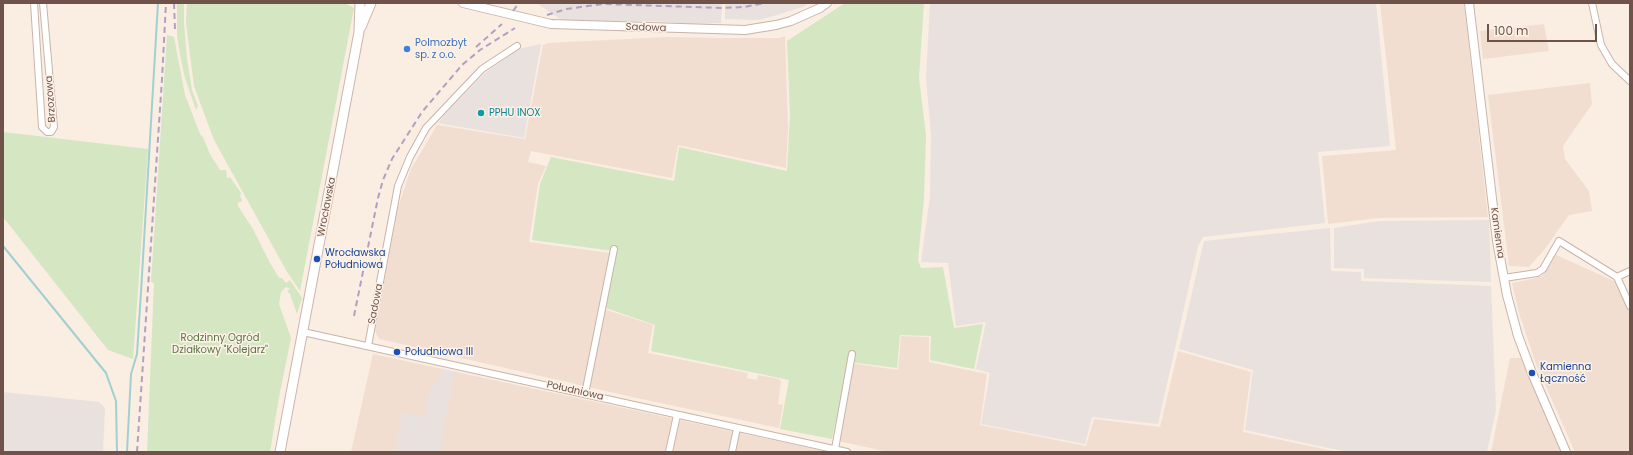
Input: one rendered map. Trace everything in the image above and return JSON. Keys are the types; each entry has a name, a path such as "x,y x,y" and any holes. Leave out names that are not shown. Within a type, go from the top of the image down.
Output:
{"main road":[{"name":"Wrocławska","path":"280,452 300,348 305,332 307,312 359,32 360,3"},
{"name":"Wrocławska","path":"359,32 371,3"}],"street":[{"name":"Brzozowa","path":"34,3 42,127 47,132 51,132 54,127 43,3"},
{"name":"Sadowa","path":"463,3 550,24 738,30 760,28 790,21 820,8 827,3"},
{"name":"Kamienna","path":"1469,3 1496,227 1504,278 1518,336 1566,452"},
{"path":"1592,3 1601,45 1612,64 1630,81"},
{"name":"Sadowa","path":"368,346 398,186 410,157 426,128 482,69 517,46"},
{"path":"1504,278 1537,273 1543,269 1559,241 1617,277 1630,306"},
{"path":"585,394 614,248"},
{"path":"1617,277 1630,271"},
{"name":"Południowa","path":"305,332 847,452"},
{"path":"835,449 852,354"},
{"path":"668,452 677,415"},
{"path":"732,452 737,428"}],"shaded area":[{"path":"533,3 722,3 721,23 691,24 655,21 564,22 538,4"},
{"path":"725,3 809,3 803,7 760,20 725,19"},
{"path":"930,3 1376,3 1390,146 1318,152 1325,223 1203,237 1198,246 1158,424 1092,417 1085,444 981,424 990,373 976,369 986,322 956,326 948,263 921,262 930,196 931,134 926,78"},
{"path":"1380,3 1464,3 1488,217 1378,218 1328,224 1322,156 1396,150"},
{"path":"1544,24 1549,51 1483,59 1480,31"},
{"path":"785,36 788,128 786,168 678,145 672,178 531,151 528,162 546,166 538,184 529,242 610,253 601,308 653,325 648,353 748,373 747,378 757,380 758,375 779,379 781,382 778,404 783,405 779,428 632,397 379,339 375,331 398,208 410,171 437,125 525,139 543,45 548,43 666,37 779,38"},
{"path":"541,44 524,138 438,123 484,74 518,49"},
{"path":"1590,83 1592,104 1563,146 1565,159 1589,191 1592,211 1569,215 1544,250 1529,267 1509,266 1488,95"},
{"path":"1489,220 1491,282 1364,278 1364,269 1334,268 1334,228 1379,221"},
{"path":"1330,228 1331,271 1361,272 1361,281 1491,286 1496,410 1487,452 1347,452 1245,430 1253,370 1179,349 1204,241"},
{"path":"1556,255 1621,284 1630,308 1630,452 1575,452 1536,364 1519,313 1512,283 1543,275"},
{"path":"901,336 929,337 929,362 987,374 980,425 1086,446 1094,419 1160,427 1178,351 1251,372 1243,432 1338,452 888,452 838,441 850,363 898,370"},
{"path":"373,354 828,452 351,452"},
{"path":"1510,358 1521,358 1562,452 1491,452"},
{"path":"441,369 454,372 440,452 395,452 402,413 425,416 430,388 440,377"},
{"path":"3,392 99,402 105,408 103,452 3,452"}],"green space":[{"path":"177,3 184,3 187,59 192,90 198,106 196,110 185,78 180,55 177,35"},
{"path":"187,3 346,3 354,8 300,291 286,270 214,140 194,86 186,23"},
{"path":"845,3 924,3 919,78 926,135 924,198 918,260 921,268 943,267 954,328 983,324 974,369 930,360 931,336 900,335 897,368 849,362 832,439 780,429 789,380 651,351 655,325 603,307 613,251 532,240 540,184 551,157 674,181 679,147 787,171 790,115 787,41"},
{"name":"Rodzinny Ogród Działkowy \"Kolejarz\"","path":"167,35 174,37 185,95 200,134 203,137 210,154 220,170 226,170 227,178 230,177 241,193 240,196 242,200 241,202 238,202 238,206 253,229 279,278 282,278 286,283 290,280 302,298 297,314 290,294 287,291 290,289 286,287 281,292 279,304 291,338 270,452 147,452 154,283 151,282"},
{"path":"3,132 148,149 133,359 108,350 3,217"}],"waterway":[{"path":"127,452 131,374 137,354 158,3"},
{"path":"3,246 106,373 116,401 117,452"}],"railway":[{"path":"137,452 166,3"},
{"path":"174,3 175,30"},
{"path":"513,11 519,3"},
{"path":"547,15 566,9 603,4 723,8 744,7 765,3"},
{"path":"476,47 502,24"},
{"path":"354,316 378,198 383,180 392,159 422,112 462,65 480,50 515,28"}],"place":[{"name":"Polmozbyt sp. z o.o.","path":"407,49"},
{"name":"PPHU INOX","path":"481,113"},
{"name":"Wrocławska Południowa","path":"317,259"},
{"name":"Południowa III","path":"397,352"},
{"name":"Kamienna Łączność","path":"1532,373"}]}
